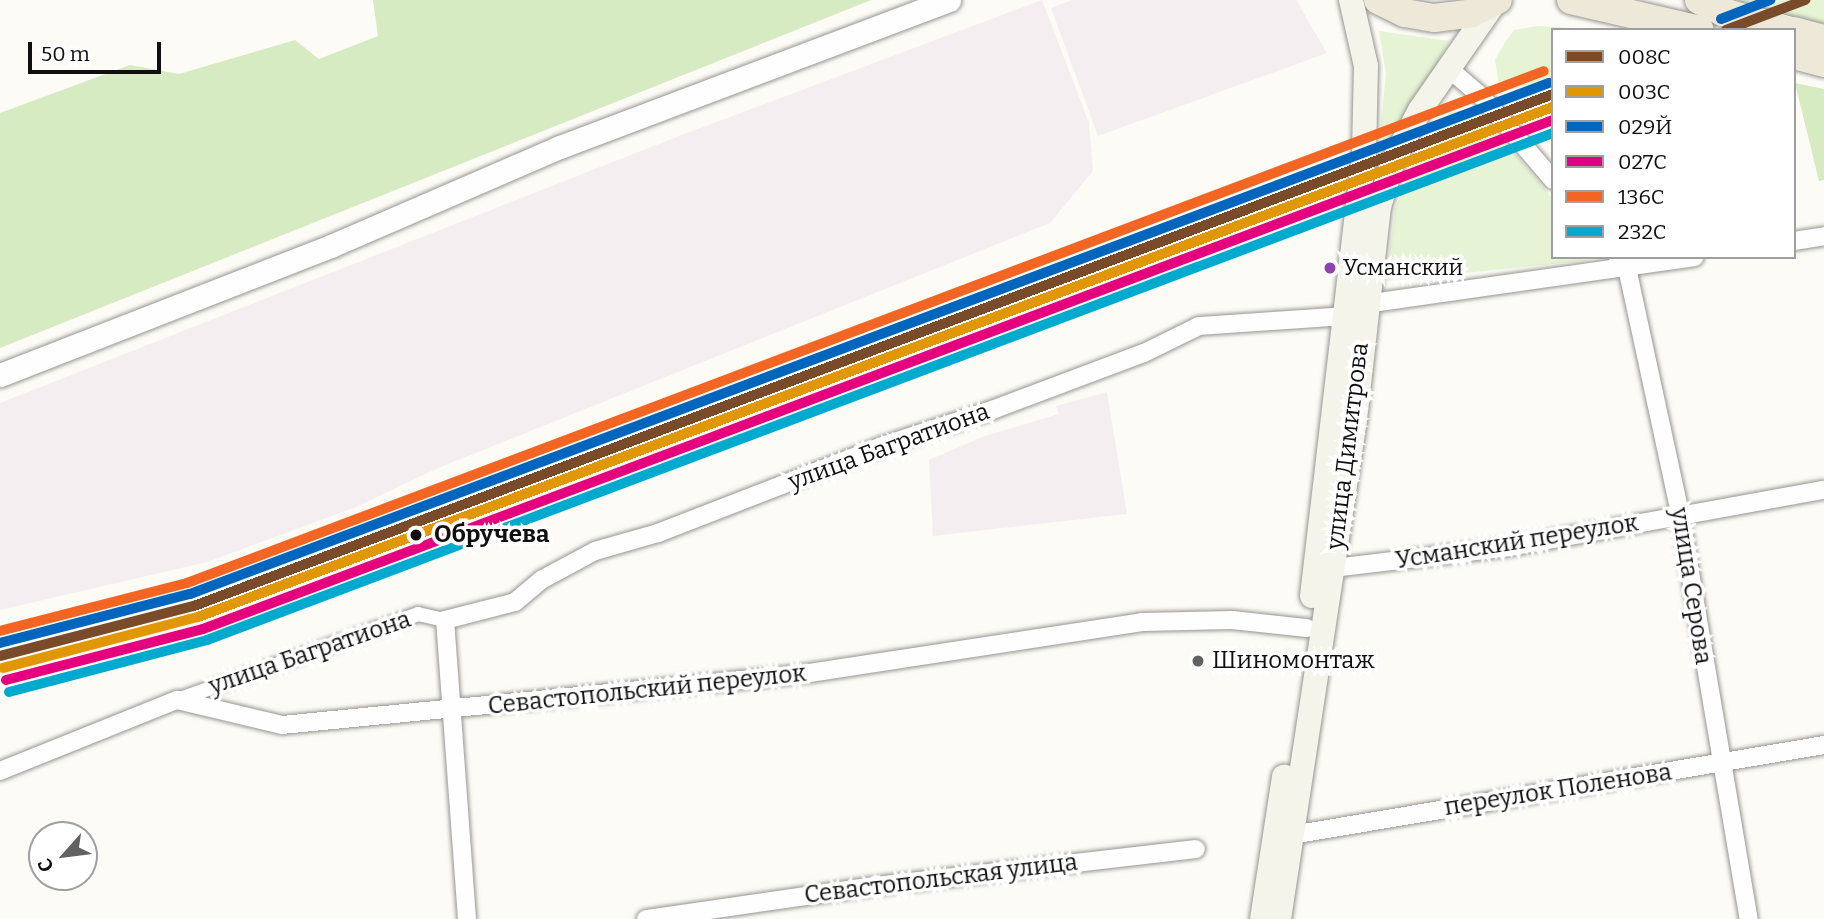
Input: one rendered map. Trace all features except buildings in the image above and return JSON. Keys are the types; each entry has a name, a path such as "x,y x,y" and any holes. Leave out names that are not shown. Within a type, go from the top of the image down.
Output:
{"main road":[{"name":"улица Димитрова","path":"1279,919 1359,385 1355,310 1367,80 1350,0"},
{"name":"улица Димитрова","path":"1378,0 1405,13 1434,18 1472,13 1496,1"},
{"path":"1571,0 1691,28"},
{"path":"1699,0 1723,12 1781,28"},
{"name":"улица Димитрова","path":"1262,919 1355,310 1379,206 1393,161 1447,67 1496,1"},
{"path":"1796,32 1824,39"},
{"path":"1796,56 1824,63"}],"street":[{"path":"0,375 331,246 560,148 949,0"},
{"path":"1447,67 1483,98 1551,178"},
{"path":"1796,241 1824,236"},
{"name":"улица Багратиона","path":"177,700 418,614 445,620 515,602 541,580 595,551 657,533 885,444 1004,405 1144,353 1199,326 1355,310 1623,263 1671,259"},
{"name":"улица Серова","path":"1623,263 1680,513 1720,764 1749,919"},
{"name":"Усманский переулок","path":"1333,568 1509,547 1680,513 1824,490"},
{"name":"улица Багратиона","path":"445,620 449,712 467,919"},
{"name":"Севастопольский переулок","path":"177,700 282,725 449,712 803,674 1142,622 1232,620 1307,628"},
{"path":"0,771 177,700"},
{"name":"переулок Поленова","path":"1292,835 1824,745"},
{"name":"Севастопольская улица","path":"646,919 869,887 1196,849"}],"shaded area":[{"path":"1042,0 1089,123 1093,171 1050,223 438,468 356,507 207,562 0,610 0,403 679,136"},
{"path":"1072,0 1296,0 1327,53 1098,136 1051,8"},
{"path":"1107,392 1127,514 933,536 929,460 982,437 1059,414 1056,406"}],"green space":[{"path":"373,0 871,0 0,348 0,113 130,65 179,74 295,40 319,59 378,36"},
{"path":"1732,0 1824,0 1824,26 1760,10"},
{"path":"1537,26 1574,28 1551,28 1551,80 1500,92 1495,60 1514,30"},
{"path":"1379,31 1449,41 1382,164 1377,164 1386,73"},
{"path":"1796,83 1824,89 1824,180 1819,181"},
{"path":"1476,107 1551,197 1551,259 1592,260 1386,281 1395,209 1411,168 1449,113"}],"transit line":[{"name":"029Й","path":"1721,19 1770,0"},
{"name":"008С","path":"1731,28 1805,0"},
{"name":"136С","path":"0,631 187,583 1544,71"},
{"name":"029Й","path":"0,643 190,594 1549,83"},
{"name":"008С","path":"0,656 194,606 1551,95"},
{"name":"003С","path":"3,668 198,617 1551,108"},
{"name":"027С","path":"6,680 203,629 1551,121"},
{"name":"232C","path":"9,692 207,640 1551,134"}],"place":[{"name":"Усманский","path":"1330,268"},
{"name":"Обручева","path":"416,535"},
{"name":"Шиномонтаж","path":"1198,661"}]}
